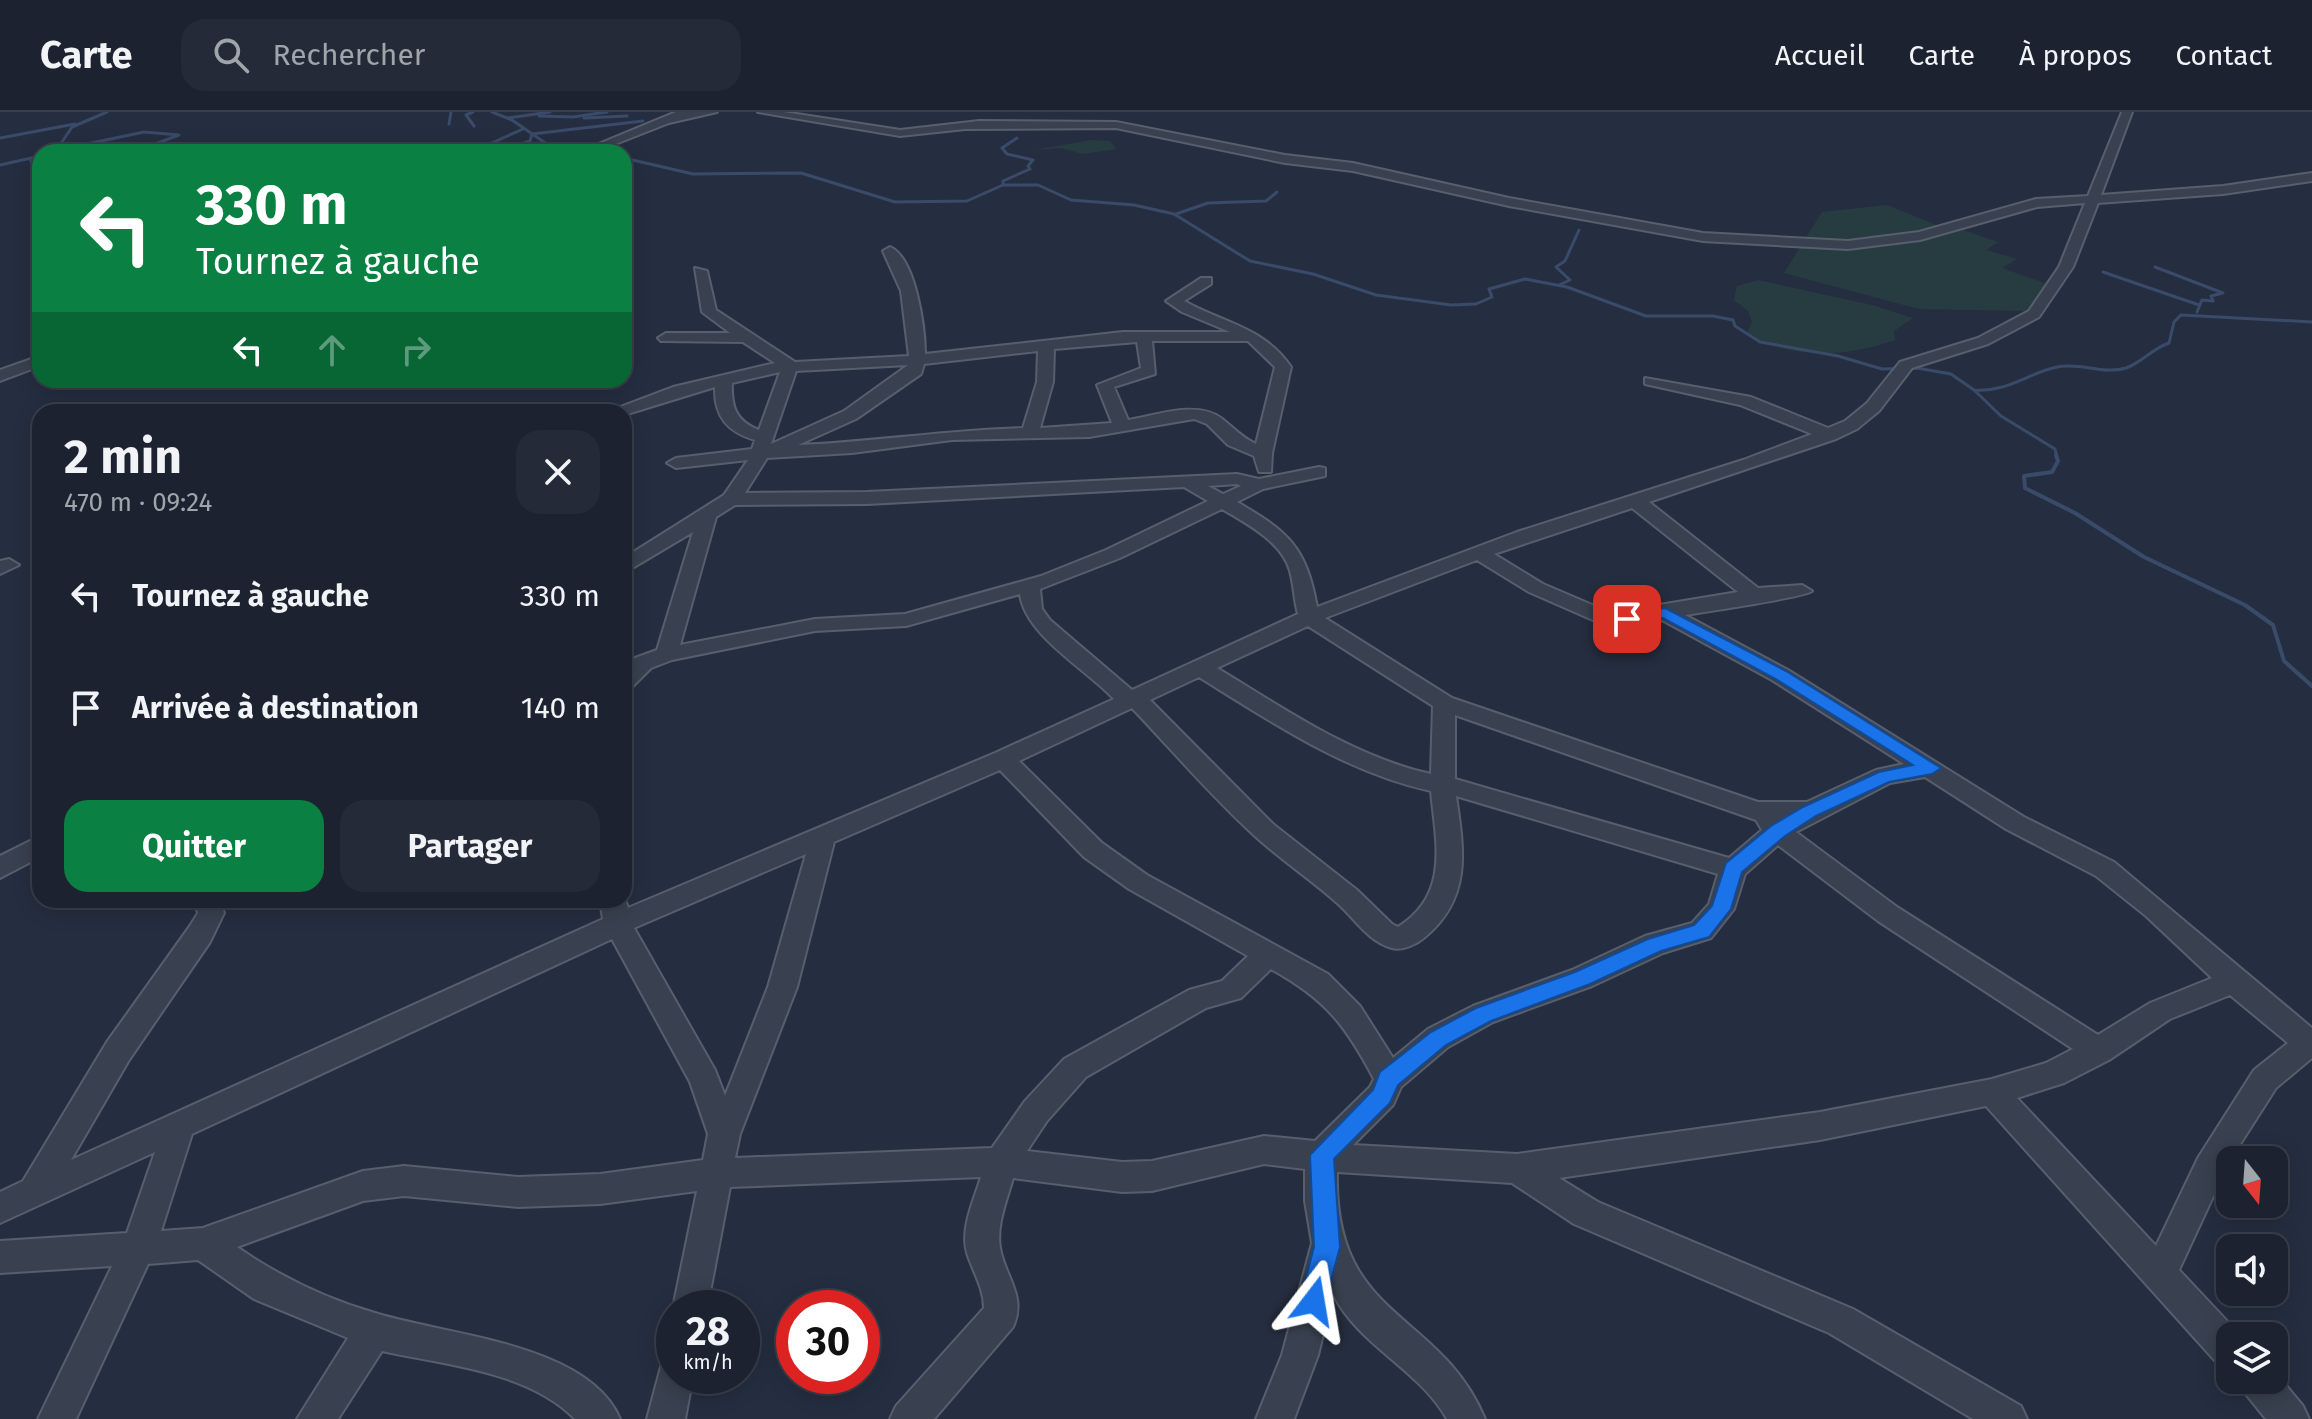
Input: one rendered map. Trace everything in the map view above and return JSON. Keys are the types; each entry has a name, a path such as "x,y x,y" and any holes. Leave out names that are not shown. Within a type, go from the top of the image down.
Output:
{"street":[{"path":"606,144 686,112"},
{"path":"670,120 712,112"},
{"path":"763,112 900,133 966,126 1116,125 1285,159 1353,167 1509,202 1732,240 1859,244 1920,236 2036,203 2223,190 2312,177"},
{"path":"966,126 1028,112"},
{"path":"632,906 823,834 1003,759 1197,666 1309,617 1479,553 1830,435 1851,425 1873,407 1906,365 1983,341 2034,314 2066,267 2127,112"},
{"path":"765,447 871,402 915,371 918,360 915,316 899,263 890,251"},
{"path":"700,271 709,312 790,366"},
{"path":"1206,281 1173,301 1252,336 1277,356 1284,373 1263,453 1264,483"},
{"path":"632,407 724,379 790,366 918,360 1144,337 1252,336"},
{"path":"666,338 748,337"},
{"path":"1122,427 1105,385 1149,371 1144,337"},
{"path":"1030,434 1045,382 1046,345"},
{"path":"0,376 32,364"},
{"path":"632,562 731,499 751,473 765,447 790,366"},
{"path":"724,379 722,399 731,421 765,447"},
{"path":"1651,381 1745,401 1830,435"},
{"path":"676,463 765,447 852,448 952,435 1030,434 1122,427 1171,417 1204,415 1234,441 1263,453"},
{"path":"632,674 643,663 667,654 815,625 906,620 1029,585 1081,569 1220,501 1264,483 1319,472"},
{"path":"731,499 867,498 1191,484 1237,479 1264,483"},
{"path":"1191,484 1258,524 1288,551 1299,568 1309,617 1390,672 1444,703 1757,811 1810,811"},
{"path":"1634,500 1754,595"},
{"path":"667,654 708,512"},
{"path":"1479,553 1536,588 1609,620 1665,613 1754,595 1802,591"},
{"path":"1029,585 1032,609 1043,625 1131,699 1264,830 1348,897 1382,932 1397,939 1406,936 1424,920 1448,886 1450,844 1443,785 1444,703"},
{"path":"1665,613 1780,675 2015,823 2105,869 2311,1043 2265,1079 2209,1168 2161,1273"},
{"path":"1197,666 1357,758 1393,774 1491,795 1610,834 1733,869"},
{"path":"1003,759 1093,850 1138,882 1318,982 1341,1001 1366,1033 1389,1079"},
{"path":"1275,1419 1300,1355 1327,1247 1322,1155 1382,1096 1389,1079 1438,1038 1483,1014 1582,978 1655,944 1701,931 1721,909 1733,869 1778,831 1810,811 1885,776 1932,768"},
{"path":"1757,811 1778,831 1888,916 2032,1004 2098,1051"},
{"path":"694,1290 724,1134 775,1015 816,875 823,834"},
{"path":"0,868 32,850"},
{"path":"35,1191 118,1051 200,934 211,913 209,908"},
{"path":"0,1208 179,1128 616,912 704,1079 724,1134"},
{"path":"909,1419 1001,1315 1001,1296 983,1250 982,1231 1001,1162 1036,1111 1075,1068 1199,998 1231,990 1269,953"},
{"path":"0,1257 137,1251 203,1244 363,1186 404,1181 518,1192 586,1190 718,1173 1001,1162 1122,1177 1152,1176 1264,1150 1357,1160 1517,1169 1820,1126 1992,1092 2053,1074 2098,1051 2160,1011 2234,981"},
{"path":"1992,1092 2216,1334"},
{"path":"57,1419 137,1251 179,1128"},
{"path":"1517,1169 1586,1213 1841,1321 2008,1419"},
{"path":"203,1244 266,1287 374,1331 517,1364 574,1392 601,1419"},
{"path":"1327,1247 1344,1283 1375,1322 1435,1368 1466,1419"},
{"path":"316,1419 374,1331"},
{"path":"666,1419 671,1394"},
{"path":"2269,1394 2290,1419"}],"green space":[{"path":"1092,140 1110,141 1116,149 1083,154 1061,148 1034,150"},
{"path":"1887,205 1946,229 1955,227 1998,242 1986,250 2017,259 2002,268 2047,284 2028,311 1919,309 1784,273 1822,212"},
{"path":"1758,280 1872,305 1913,318 1894,331 1895,340 1876,346 1838,353 1783,348 1746,335 1752,322 1748,311 1734,300 1737,286"}],"waterway":[{"path":"61,144 72,127 107,112"},
{"path":"449,124 451,112"},
{"path":"473,112 466,115 474,126"},
{"path":"492,112 512,120 532,134"},
{"path":"508,118 550,112"},
{"path":"539,116 573,117 607,112"},
{"path":"584,118 627,116"},
{"path":"532,134 643,121"},
{"path":"0,138 75,124"},
{"path":"490,144 523,129"},
{"path":"87,144 144,132 179,135 155,144"},
{"path":"522,144 530,141 532,134"},
{"path":"532,134 547,144"},
{"path":"1003,185 1003,181 1030,169 1028,166 1033,160 1007,154 1002,148 1017,138"},
{"path":"0,165 32,158"},
{"path":"30,159 32,163"},
{"path":"632,160 693,174 801,173 895,202 967,201 1003,185"},
{"path":"1003,185 1038,185 1071,200 1134,205 1174,214 1250,261 1313,274 1376,295 1451,305 1476,304 1492,297 1489,289 1525,279 1567,287 1646,316 1713,316 1733,320 1735,326 1760,342 1838,356 1882,369 1917,368 1951,374 1974,390"},
{"path":"1176,214 1208,203 1266,201 1277,192"},
{"path":"1559,285 1570,280 1556,267 1565,261 1579,230"},
{"path":"2155,267 2223,293 2211,296 2213,301 2202,300 2197,312"},
{"path":"2103,272 2199,305"},
{"path":"1974,390 2007,386 2057,367 2126,368 2169,343 2174,322 2181,315 2312,322"},
{"path":"1974,390 2001,416 2055,449 2057,457"},
{"path":"2056,455 2058,461 2052,472 2024,476 2025,488 2075,513 2144,557 2245,605 2273,625 2284,661 2312,686"}],"route":[{"path":"1314,1301 1327,1247 1322,1155 1335,1138 1366,1114 1382,1096 1389,1079 1438,1038 1483,1014 1582,978 1655,944 1701,931 1721,909 1733,869 1778,831 1810,811 1885,776 1932,768 1780,675 1665,613 1627,619"}]}
